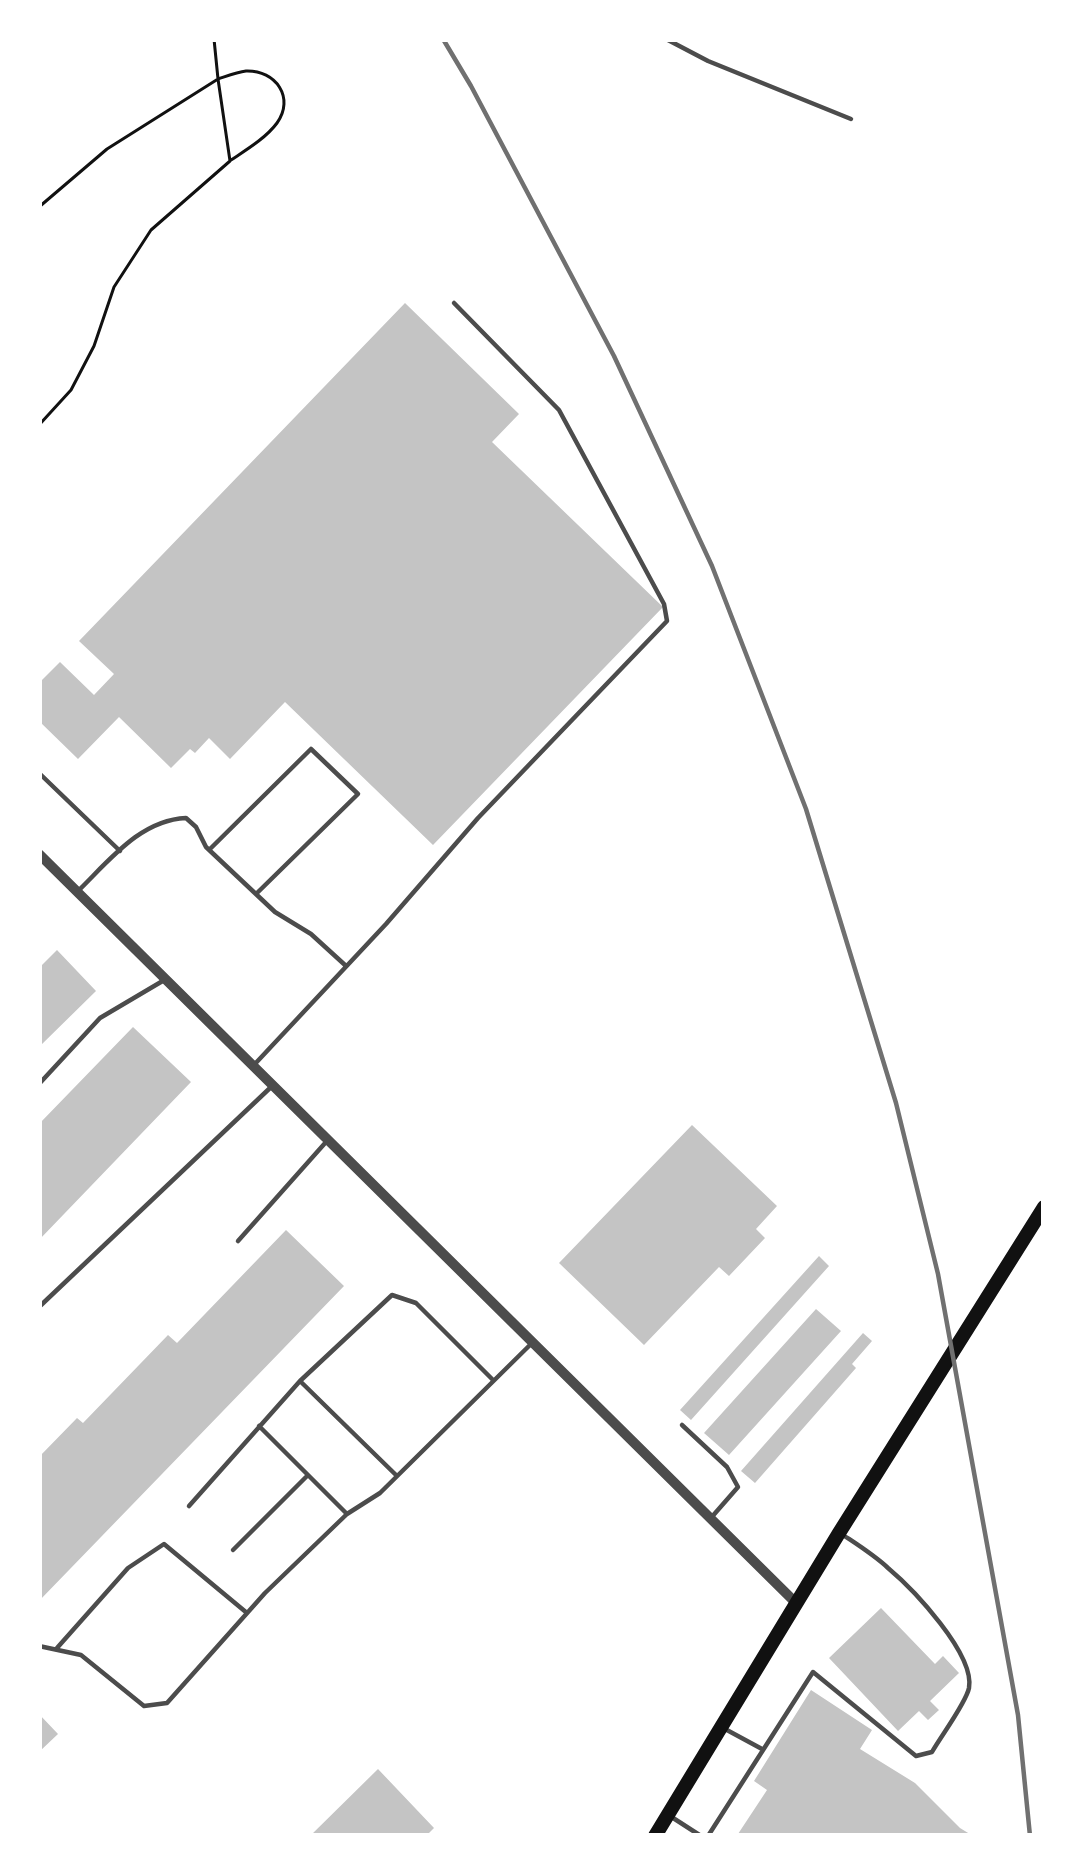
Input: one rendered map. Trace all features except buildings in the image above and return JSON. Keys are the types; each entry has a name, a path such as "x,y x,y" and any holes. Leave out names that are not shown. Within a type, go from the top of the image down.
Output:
{"main road":[{"path":"655,1836 839,1532 1044,1208"}],"street":[{"path":"41,861 796,1604"}],"lane":[{"path":"666,39 851,119"},
{"path":"253,1066 478,818 667,621 664,604 559,410 454,303"},
{"path":"209,850 311,749 358,794 256,894"},
{"path":"39,772 120,850"},
{"path":"77,892 145,829 186,818 209,850 275,913 311,934 346,966"},
{"path":"39,1084 100,1018 166,980"},
{"path":"39,1307 273,1085"},
{"path":"238,1241 328,1140"},
{"path":"189,1506 299,1381 392,1295 416,1303 493,1380"},
{"path":"39,1646 80,1655 144,1706 167,1703 247,1613 347,1514 380,1493 532,1343"},
{"path":"299,1381 397,1476"},
{"path":"260,1426 347,1514"},
{"path":"682,1426 728,1467 739,1487 710,1519"},
{"path":"233,1550 308,1475"},
{"path":"668,1815 704,1836 813,1672 916,1756 932,1752 968,1694 970,1677 964,1661 926,1607 884,1564 839,1532"},
{"path":"56,1650 128,1568 164,1544 247,1613"},
{"path":"722,1727 762,1749"}],"path":[{"path":"214,39 230,161"},
{"path":"39,207 107,149 218,79 249,71 261,73 280,86 286,97 274,128 152,230 114,287 94,346 71,390 39,425"}],"railway":[{"path":"443,39 614,356 712,566 806,809 896,1103 938,1274 1018,1715 1030,1836"}]}
